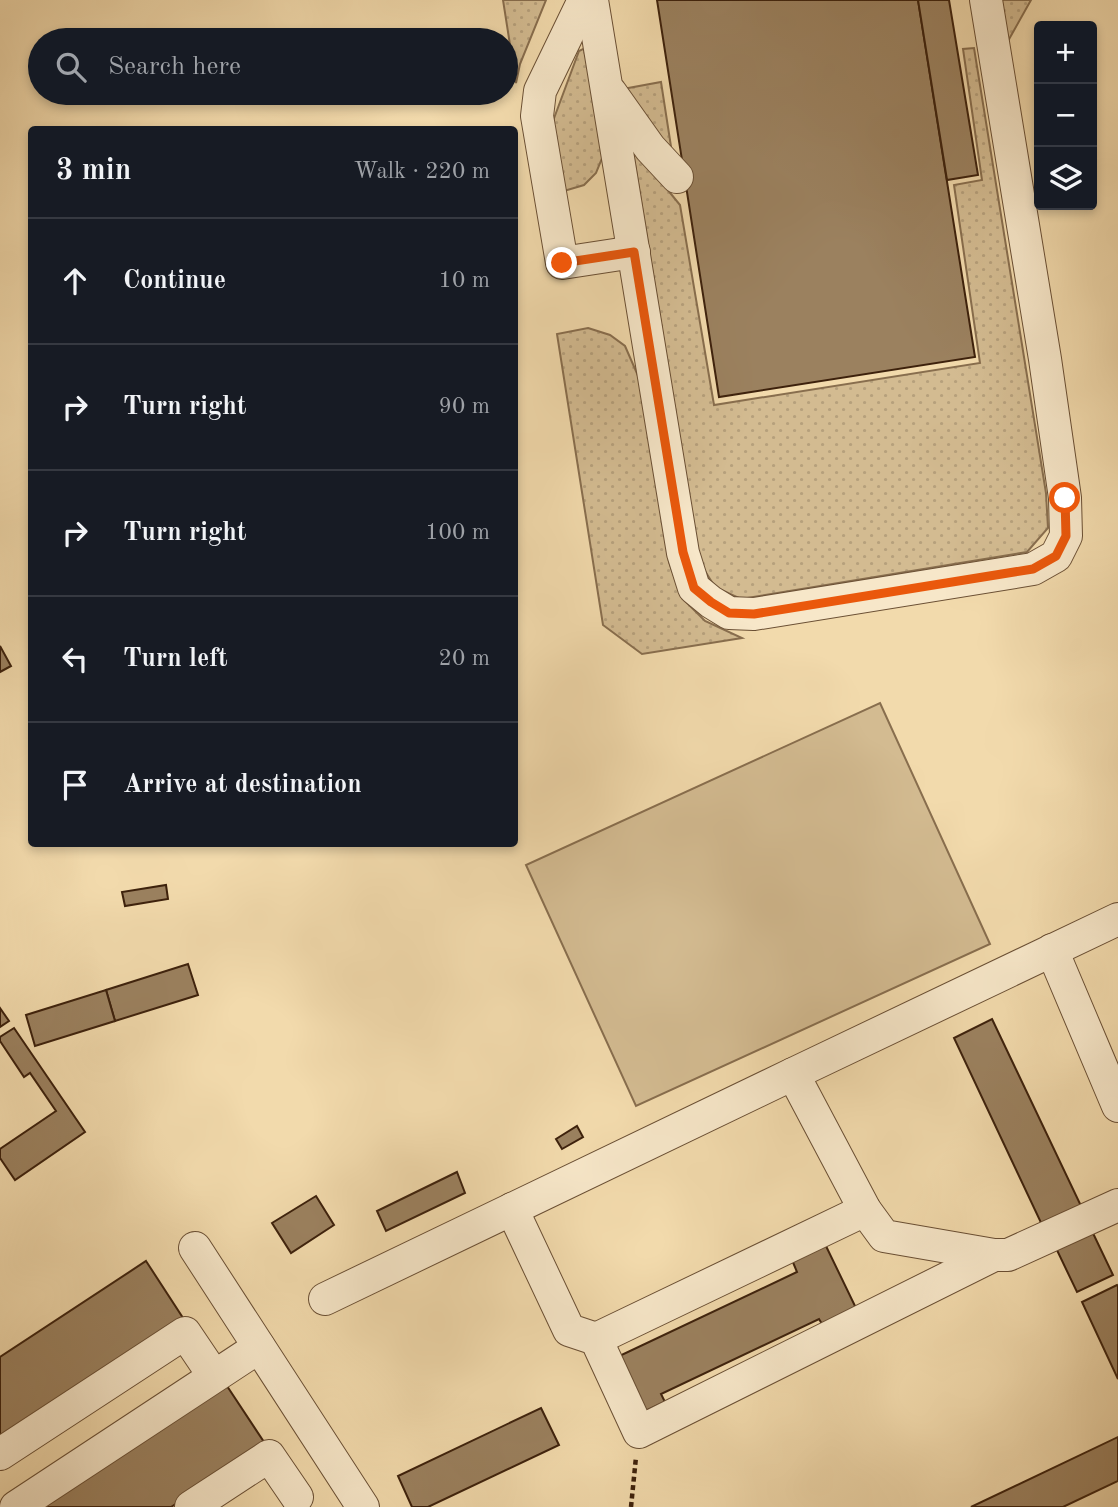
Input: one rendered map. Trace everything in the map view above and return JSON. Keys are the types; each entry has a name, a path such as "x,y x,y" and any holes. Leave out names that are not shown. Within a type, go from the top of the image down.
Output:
{"lane":[{"path":"584,0 540,90 537,116 562,263 634,252"},
{"path":"592,0 683,552 694,588 729,613 754,614 1033,569 1056,556 1066,536 1065,498 1045,359 986,0"},
{"path":"606,86 650,148 677,177"},
{"path":"325,1299 1118,919"},
{"path":"1052,950 1118,1106"},
{"path":"793,1074 865,1210 884,1236 994,1255 1009,1255 1118,1205"},
{"path":"512,1209 569,1330 596,1339 865,1210"},
{"path":"195,1248 363,1507"},
{"path":"596,1339 639,1432 994,1255"},
{"path":"0,1454 185,1334 214,1376"},
{"path":"16,1507 259,1347"},
{"path":"191,1507 269,1456 289,1502 339,1470"}],"path":[{"path":"631,1507 639,1432"}],"shaded area":[{"path":"503,0 546,0 518,74 518,28 507,28"},
{"path":"1001,0 1031,0 1008,41"},
{"path":"974,48 1046,493 1048,528 1027,552 741,599 715,587 700,563 632,146 680,205 714,405 980,363 954,185 982,180 963,49"},
{"path":"579,51 587,51 603,156 596,173 584,185 564,191 553,121"},
{"path":"661,82 672,153 623,89"},
{"path":"588,328 610,335 625,346 639,378 669,562 682,598 705,621 742,638 642,654 603,625 557,334"},
{"path":"880,703 990,944 636,1106 526,865"}],"building":[{"path":"657,0 918,0 975,357 719,397"},
{"path":"918,0 949,0 978,175 947,180"},
{"path":"0,646 11,666 0,672"},
{"path":"166,885 168,899 125,906 122,892"},
{"path":"188,964 198,995 115,1021 106,990"},
{"path":"106,990 115,1021 35,1046 26,1015"},
{"path":"0,1008 9,1021 0,1027"},
{"path":"992,1019 1082,1208 1043,1227 954,1038"},
{"path":"14,1028 85,1132 15,1180 0,1158 0,1149 56,1111 30,1073 24,1077 0,1041 0,1037"},
{"path":"577,1126 583,1137 562,1149 556,1139"},
{"path":"457,1172 465,1193 386,1231 377,1211"},
{"path":"316,1196 334,1225 291,1253 272,1223"},
{"path":"1091,1229 1113,1275 1077,1292 1055,1246"},
{"path":"825,1244 856,1308 822,1324 819,1319 661,1394 665,1402 639,1414 613,1359 797,1272 792,1260"},
{"path":"146,1261 185,1321 0,1442 0,1357"},
{"path":"1118,1286 1118,1379 1082,1302"},
{"path":"227,1386 266,1445 171,1507 41,1507"},
{"path":"541,1408 559,1445 428,1507 412,1507 398,1476"},
{"path":"1118,1437 1118,1481 1063,1507 971,1507"}],"route":[{"path":"562,263 634,252 683,552 694,588 729,613 754,614 1033,569 1056,556 1066,536 1065,498"}]}
